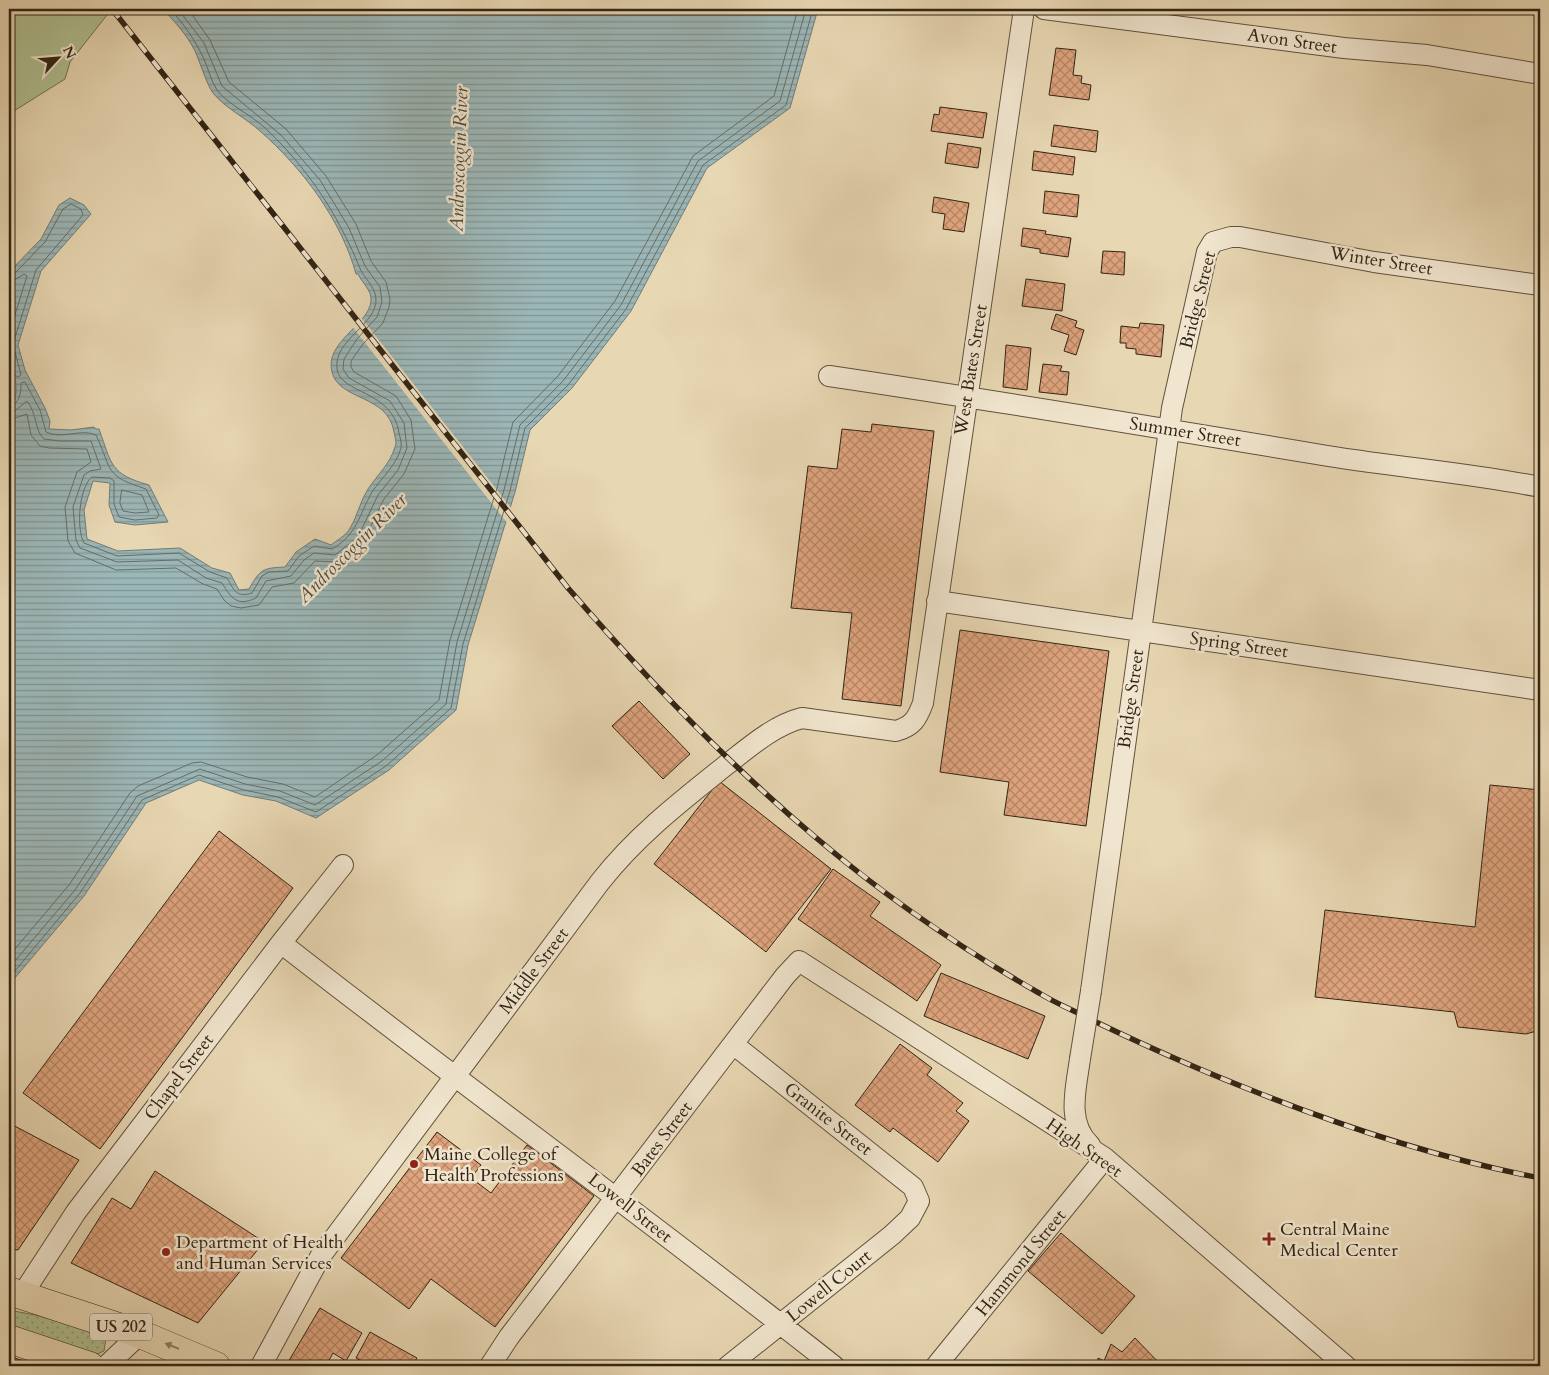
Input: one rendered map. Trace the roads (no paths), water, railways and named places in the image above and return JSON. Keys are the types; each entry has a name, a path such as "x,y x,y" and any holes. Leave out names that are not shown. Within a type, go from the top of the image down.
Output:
{"highway":[{"name":"US 202","path":"16,1293 140,1334 216,1366"},
{"name":"US 202","path":"9,1339 90,1366"}],"street":[{"name":"West Bates Street","path":"910,727 918,717 923,703 966,397 1024,9"},
{"name":"Avon Street","path":"1044,9 1344,48 1427,55 1540,74"},
{"name":"Winter Street","path":"1221,239 1240,237 1374,262 1540,285"},
{"name":"Bridge Street","path":"1105,1158 1088,1144 1077,1126 1074,1104 1111,861 1137,648 1142,631 1169,430 1207,252 1212,242 1221,239"},
{"name":"Summer Street","path":"829,376 1540,487"},
{"name":"Spring Street","path":"937,600 1142,631 1243,644 1540,690"},
{"name":"Middle Street","path":"261,1366 320,1257 623,853 666,813 754,744 791,721 802,718 889,731 910,727"},
{"name":"Chapel Street","path":"16,1293 281,943 344,865"},
{"name":"Lowell Street","path":"281,943 455,1078 617,1198 834,1366"},
{"name":"Bates Street","path":"490,1366 509,1337 733,1044 799,961"},
{"name":"High Street","path":"799,961 1105,1158 1346,1366"},
{"name":"Granite Street","path":"733,1044 913,1187 918,1197"},
{"name":"Hammond Street","path":"936,1366 1105,1158"},
{"name":"Lowell Court","path":"728,1366 782,1325 892,1235 915,1211 918,1197"},
{"path":"106,1366 140,1334"}],"water":[{"name":"Androscoggin River","path":"163,9 818,9 790,108 707,168 631,311 572,388 530,430 515,492 468,645 456,710 389,770 316,818 276,801 243,795 199,780 146,803 84,896 9,985 9,403 16,394 16,383 9,374 9,267 13,268 41,239 59,205 70,198 84,205 91,214 41,271 18,345 25,370 50,421 49,429 71,430 94,427 99,429 114,466 127,477 149,485 168,522 135,525 115,522 109,505 110,483 93,481 84,510 87,539 118,551 180,548 212,568 230,573 239,590 249,589 259,574 267,569 285,567 296,552 315,539 331,545 345,534 352,525 365,494 387,464 396,445 390,420 383,411 344,388 336,381 332,372 331,361 334,352 363,318 371,301 368,290 358,274 356,274 341,234 318,196 291,161 260,131 213,93 192,45"}],"railway":[{"path":"112,9 568,588 626,653 717,748 840,858 923,920 1010,976 1053,1001 1135,1041 1291,1106 1396,1142 1467,1162 1540,1178"}],"place":[{"name":"Maine College of Health Professions","path":"414,1164"},
{"name":"Central Maine Medical Center","path":"1269,1239"},
{"name":"Department of Health and Human Services","path":"166,1252"}]}
